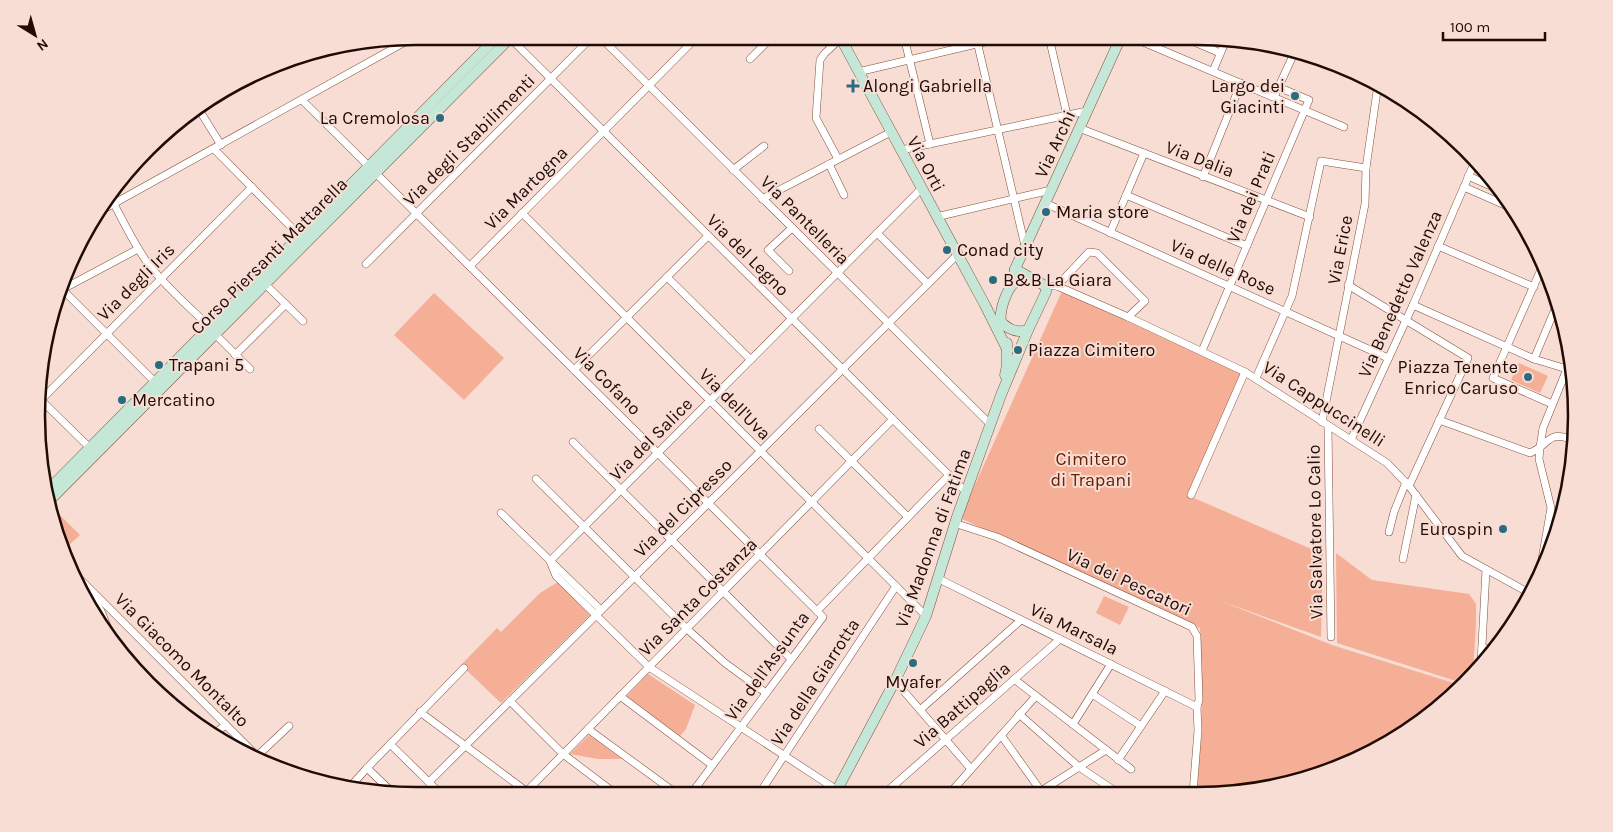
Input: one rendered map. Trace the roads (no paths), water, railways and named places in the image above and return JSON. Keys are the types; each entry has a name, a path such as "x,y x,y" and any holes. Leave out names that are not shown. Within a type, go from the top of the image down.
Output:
{"street":[{"name":"Corso Piersanti Mattarella","path":"54,496 155,382 265,284 490,45"},
{"name":"Corso Piersanti Mattarella","path":"52,486 90,448 113,430 212,331 300,236 372,170 502,45"},
{"name":"Via del Legno","path":"518,45 966,492"},
{"name":"Via degli Stabilimenti","path":"366,264 584,45"},
{"name":"Via Pantelleria","path":"608,45 991,426"},
{"name":"Via Martogna","path":"470,266 688,45"},
{"path":"750,59 764,45"},
{"path":"832,45 820,60 816,118 838,160"},
{"name":"Via Orti","path":"844,45 985,305"},
{"path":"906,45 930,144"},
{"path":"858,72 910,60 960,45"},
{"path":"978,45 1025,246"},
{"path":"1050,45 1067,115"},
{"name":"Via Archi","path":"1013,284 1016,266 1117,45"},
{"path":"1150,45 1344,127"},
{"path":"1201,45 1220,54"},
{"path":"111,206 397,46"},
{"path":"1213,71 1223,46"},
{"path":"1274,97 1292,58"},
{"path":"1203,176 1241,83"},
{"path":"1278,87 1309,100 1304,110"},
{"name":"Via Erice","path":"1325,424 1338,335 1365,204 1366,168 1377,92"},
{"name":"Via Cofano","path":"302,100 818,611"},
{"name":"Via dei Prati","path":"1202,351 1304,110"},
{"path":"901,150 1087,111"},
{"path":"201,114 218,147 252,187 300,236"},
{"name":"Via Dalia","path":"1079,128 1310,217"},
{"path":"762,199 890,132"},
{"path":"733,170 764,146"},
{"path":"1110,233 1144,153"},
{"path":"1256,378 1292,296 1321,161 1366,168"},
{"path":"829,164 844,195"},
{"name":"Via Benedetto Valenza","path":"1351,440 1472,167"},
{"path":"1468,176 1486,184"},
{"name":"Via degli Iris","path":"46,396 252,187"},
{"path":"1464,187 1500,203"},
{"name":"Via del Salice","path":"550,561 921,189"},
{"path":"936,217 1051,190"},
{"path":"1126,195 1247,246"},
{"name":"Via delle Rose","path":"1045,203 1388,358"},
{"path":"114,204 138,249 161,279 250,369"},
{"name":"Via dell'Uva","path":"522,213 926,616"},
{"path":"789,271 768,250 792,228"},
{"path":"877,233 928,284"},
{"path":"574,370 708,236"},
{"path":"1438,246 1534,287"},
{"path":"68,287 138,249"},
{"path":"1016,266 1046,287 1060,286 1089,252 1097,253 1145,301 1128,317"},
{"name":"Via del Cipresso","path":"429,782 957,255"},
{"path":"1540,273 1493,378 1551,407"},
{"path":"1001,395 1007,365 1007,349 1001,309 1013,284 1018,279 1028,276"},
{"path":"667,277 751,360"},
{"path":"265,284 302,321"},
{"path":"1348,285 1468,358 1394,512 1388,532"},
{"name":"Via Cappuccinelli","path":"1060,286 1245,372 1388,463 1416,495 1462,556 1524,590"},
{"path":"1001,395 1046,292 1046,287"},
{"path":"66,293 155,382"},
{"path":"235,354 286,304"},
{"path":"1413,304 1534,359 1565,368"},
{"path":"985,305 1002,323 1015,332 1028,330"},
{"path":"985,305 1007,349"},
{"path":"1534,359 1553,314"},
{"path":"1190,495 1245,372"},
{"path":"1545,544 1551,508 1539,459 1540,447 1543,428 1566,378"},
{"name":"Via Madonna di Fatima","path":"839,787 895,681 926,616 939,579 954,523 1001,395"},
{"path":"46,404 90,448"},
{"name":"Via Santa Costanza","path":"533,787 893,419"},
{"path":"1439,420 1530,453 1556,436 1567,438"},
{"name":"Via Salvatore Lo Calio","path":"1325,424 1332,637"},
{"path":"819,429 908,517"},
{"path":"573,442 791,659"},
{"name":"Via dell'Assunta","path":"696,787 823,617 818,611 949,475"},
{"path":"536,479 687,629 725,663 766,693"},
{"path":"1403,559 1416,495"},
{"path":"501,513 550,561 556,576 598,613 649,667 741,727 828,787"},
{"name":"Via dei Pescatori","path":"954,523 997,537 1192,627 1197,636 1199,700 1197,706 1198,730 1193,787"},
{"path":"1482,654 1486,570"},
{"name":"Via Marsala","path":"939,579 1197,706"},
{"name":"Via Giacomo Montalto","path":"85,584 244,744"},
{"name":"Via della Giarrotta","path":"764,787 896,586"},
{"path":"920,710 1021,620"},
{"name":"Via Battipaglia","path":"892,787 1060,639"},
{"path":"1073,724 1111,664"},
{"path":"355,782 464,668"},
{"path":"1014,679 1130,769"},
{"path":"895,681 971,769"},
{"path":"1118,760 1165,691"},
{"path":"1092,694 1141,726"},
{"path":"620,696 712,765"},
{"path":"955,787 1036,696"},
{"path":"510,701 564,754 607,787"},
{"path":"420,712 517,787"},
{"path":"1020,714 1079,767 1109,787"},
{"path":"220,730 226,725"},
{"path":"261,753 288,726"},
{"path":"588,729 667,787"},
{"path":"1001,734 1037,787"},
{"path":"390,744 434,787"},
{"path":"1048,787 1106,750"},
{"path":"367,768 385,785"}],"place":[{"name":"Alongi Gabriella","path":"853,86"},
{"name":"Largo dei Giacinti","path":"1295,96"},
{"name":"La Cremolosa","path":"440,118"},
{"name":"Maria store","path":"1046,212"},
{"name":"Conad city","path":"947,250"},
{"name":"B&B La Giara","path":"993,280"},
{"name":"Piazza Cimitero","path":"1018,350"},
{"name":"Trapani 5","path":"159,365"},
{"name":"Piazza Tenente Enrico Caruso","path":"1528,377"},
{"name":"Mercatino","path":"122,400"},
{"name":"Eurospin","path":"1503,529"},
{"name":"Myafer","path":"913,663"}],"park label":[{"name":"Cimitero di Trapani","path":"1091,469"}]}
